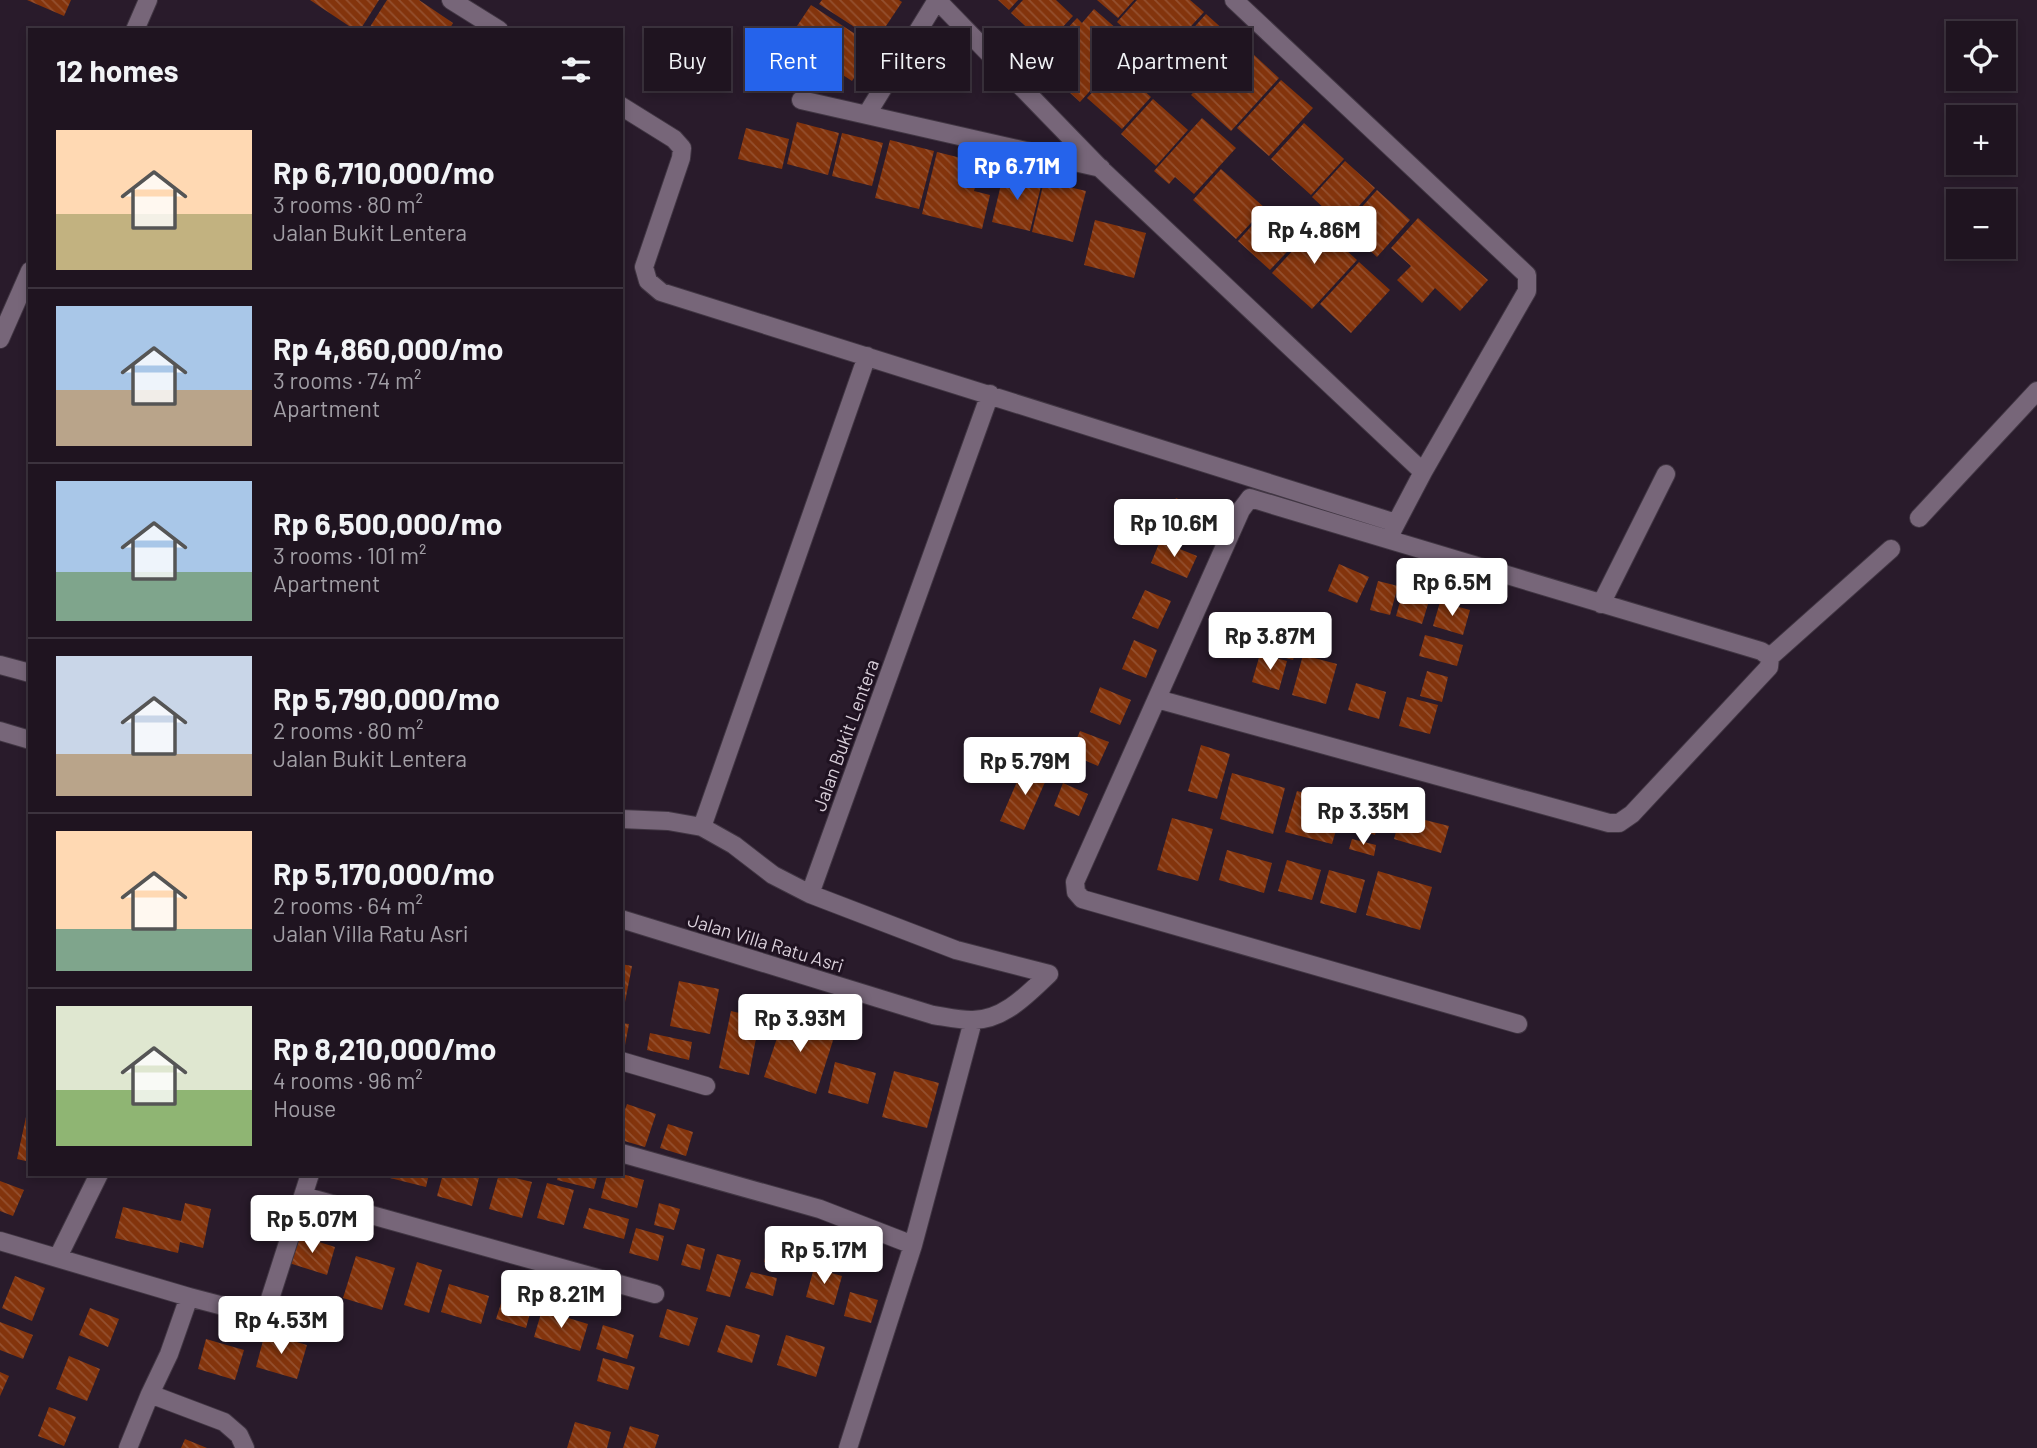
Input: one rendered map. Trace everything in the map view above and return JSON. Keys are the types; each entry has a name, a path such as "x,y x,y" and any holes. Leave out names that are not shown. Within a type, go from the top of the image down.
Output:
{"street":[{"path":"136,28 148,0"},
{"path":"451,0 496,28"},
{"path":"867,114 937,0 1101,169 1423,472"},
{"path":"1234,0 1527,275 1527,291 1423,472 1388,540"},
{"path":"801,100 1101,169"},
{"path":"623,107 674,139 682,148 644,267 648,281 662,292 1396,523"},
{"path":"0,339 28,276"},
{"path":"702,827 867,356"},
{"path":"1919,518 2037,391"},
{"name":"Jalan Bukit Lentera","path":"810,894 990,394"},
{"path":"1601,604 1666,474"},
{"path":"1518,1024 1082,899 1076,892 1075,882 1241,510 1250,498 1761,651 1770,657"},
{"path":"1157,699 1609,823 1619,823 1632,814 1769,667 1770,657 1891,549"},
{"path":"0,665 28,672"},
{"path":"0,731 28,739"},
{"path":"623,819 668,821 702,827 734,845 773,875 810,894"},
{"name":"Jalan Villa Ratu Asri","path":"623,920 933,1015 973,1021 997,1016 1049,974 956,950 810,894"},
{"path":"848,1448 913,1245 973,1021"},
{"path":"623,1062 706,1086"},
{"path":"623,1154 820,1209 913,1245"},
{"path":"58,1257 98,1176"},
{"path":"0,1241 250,1313 268,1305 309,1176"},
{"path":"303,1196 655,1294"},
{"path":"128,1448 169,1353 189,1297"},
{"path":"150,1394 224,1422 239,1435 245,1448"}],"building":[{"path":"27,0 71,0 64,16"},
{"path":"310,0 379,0 361,28 352,28"},
{"path":"387,0 419,0 453,23 450,28 369,28"},
{"path":"822,0 902,2 885,28 856,28 819,4"},
{"path":"998,0 1018,0 1009,10"},
{"path":"1023,0 1056,0 1073,16 1062,28 1027,28 1011,13"},
{"path":"1097,0 1134,0 1118,18"},
{"path":"1137,0 1190,0 1204,12 1189,28 1124,28 1117,22"},
{"path":"811,5 856,35 856,75 852,81 842,74 842,28 796,28"},
{"path":"1094,9 1116,28 1092,28 1092,89 1080,102 1068,91 1078,91 1078,28 1068,28 1077,18 1082,23"},
{"path":"1206,14 1222,28 1193,28"},
{"path":"1252,53 1279,78 1231,131 1191,95 1195,91 1252,91"},
{"path":"1281,80 1313,108 1269,156 1237,128"},
{"path":"1094,91 1144,91 1151,97 1122,129 1087,98"},
{"path":"1153,99 1188,130 1156,166 1121,134"},
{"path":"1202,118 1236,148 1194,194 1175,177 1169,184 1154,171"},
{"path":"797,122 839,133 828,175 787,164"},
{"path":"1304,123 1344,159 1311,195 1271,159"},
{"path":"746,128 789,139 782,169 738,159"},
{"path":"842,133 883,143 872,186 832,176"},
{"path":"890,140 934,151 919,209 875,198"},
{"path":"937,152 981,163 974,191 990,195 982,229 922,214"},
{"path":"1345,161 1375,188 1342,225 1312,197"},
{"path":"1221,169 1265,208 1236,239 1193,200"},
{"path":"1004,172 1042,182 1030,231 992,222"},
{"path":"1044,181 1086,191 1073,242 1032,232"},
{"path":"1377,190 1410,220 1377,257 1344,227"},
{"path":"1266,210 1299,239 1270,270 1238,241"},
{"path":"1418,218 1488,280 1460,311 1435,288 1422,303 1397,280 1411,266 1391,248"},
{"path":"1095,220 1146,233 1134,278 1084,265"},
{"path":"1317,224 1357,260 1312,309 1272,273"},
{"path":"1359,262 1390,290 1351,333 1320,304"},
{"path":"1176,498 1212,514 1199,543 1163,527"},
{"path":"1160,541 1197,556 1187,578 1151,563"},
{"path":"1339,564 1369,577 1357,603 1328,591"},
{"path":"1378,581 1398,586 1390,615 1370,610"},
{"path":"1404,587 1431,594 1422,624 1396,616"},
{"path":"1145,590 1171,601 1158,629 1132,618"},
{"path":"1440,602 1470,610 1463,635 1433,626"},
{"path":"1262,627 1300,638 1293,660 1257,650"},
{"path":"1425,635 1463,645 1457,666 1419,656"},
{"path":"1134,640 1157,650 1146,678 1122,669"},
{"path":"1260,654 1287,661 1279,690 1252,682"},
{"path":"1303,655 1337,664 1326,704 1292,695"},
{"path":"1427,671 1448,677 1442,702 1420,696"},
{"path":"1356,683 1386,692 1379,719 1348,710"},
{"path":"1100,687 1131,700 1120,725 1090,712"},
{"path":"1407,697 1438,705 1430,734 1399,726"},
{"path":"1080,731 1109,742 1098,766 1070,754"},
{"path":"1201,745 1230,754 1217,799 1188,791"},
{"path":"1025,763 1049,773 1024,830 1000,821"},
{"path":"1232,773 1285,788 1273,834 1220,819"},
{"path":"1063,783 1088,794 1079,816 1054,806"},
{"path":"1297,791 1344,803 1332,844 1285,832"},
{"path":"1353,798 1383,806 1375,835 1345,826"},
{"path":"1401,814 1449,826 1441,853 1394,839"},
{"path":"1172,818 1213,829 1198,881 1157,870"},
{"path":"1352,839 1376,845 1374,856 1349,849"},
{"path":"1227,850 1272,863 1264,893 1219,880"},
{"path":"1287,860 1321,870 1312,900 1278,891"},
{"path":"1329,870 1365,880 1356,913 1320,903"},
{"path":"1378,871 1432,887 1420,930 1366,915"},
{"path":"623,964 632,966 623,1002"},
{"path":"679,981 719,989 710,1034 670,1026"},
{"path":"731,1011 760,1018 749,1075 719,1068"},
{"path":"785,1014 836,1031 816,1094 764,1077"},
{"path":"623,1023 629,1024 623,1044"},
{"path":"650,1033 692,1042 689,1060 647,1050"},
{"path":"835,1062 876,1073 868,1104 828,1093"},
{"path":"894,1071 939,1083 927,1128 882,1117"},
{"path":"627,1104 656,1114 645,1147 623,1141 623,1115"},
{"path":"26,1117 28,1162 17,1159"},
{"path":"668,1124 693,1132 686,1156 660,1148"},
{"path":"623,1174 644,1180 637,1208 601,1198 606,1176"},
{"path":"390,1176 429,1176 426,1187"},
{"path":"442,1176 480,1176 472,1206 437,1196"},
{"path":"498,1176 532,1182 522,1218 489,1209"},
{"path":"558,1176 597,1176 594,1189 557,1180"},
{"path":"0,1181 24,1190 13,1216 0,1211"},
{"path":"547,1183 574,1190 564,1225 537,1218"},
{"path":"185,1203 211,1209 203,1248 180,1242 178,1253 115,1238 123,1207 181,1221"},
{"path":"659,1203 680,1209 674,1230 654,1225"},
{"path":"589,1208 629,1219 624,1239 583,1228"},
{"path":"636,1228 664,1236 658,1261 629,1253"},
{"path":"297,1235 335,1247 327,1275 289,1263"},
{"path":"770,1238 800,1246 793,1269 764,1262"},
{"path":"687,1244 705,1249 700,1270 681,1265"},
{"path":"717,1254 741,1260 730,1297 706,1291"},
{"path":"356,1256 395,1268 382,1310 343,1298"},
{"path":"417,1262 442,1270 429,1313 404,1305"},
{"path":"814,1268 842,1276 834,1305 806,1297"},
{"path":"751,1272 777,1278 773,1296 745,1288"},
{"path":"15,1276 45,1288 32,1321 2,1308"},
{"path":"449,1284 489,1296 481,1324 441,1312"},
{"path":"850,1292 878,1300 871,1323 844,1316"},
{"path":"503,1297 532,1306 526,1328 496,1319"},
{"path":"90,1308 119,1319 108,1347 79,1335"},
{"path":"667,1309 698,1318 689,1346 659,1337"},
{"path":"542,1310 588,1324 580,1351 534,1337"},
{"path":"0,1322 33,1335 23,1359 0,1350"},
{"path":"603,1325 634,1335 627,1359 596,1349"},
{"path":"726,1325 760,1335 752,1363 717,1352"},
{"path":"265,1333 307,1345 297,1379 256,1367"},
{"path":"786,1335 825,1347 816,1377 777,1365"},
{"path":"206,1339 244,1350 235,1380 198,1369"},
{"path":"69,1356 100,1369 87,1401 56,1389"},
{"path":"603,1358 635,1367 628,1390 597,1381"},
{"path":"0,1372 9,1376 0,1396"},
{"path":"49,1407 76,1417 64,1446 38,1436"},
{"path":"575,1422 611,1432 607,1448 567,1448"},
{"path":"630,1426 659,1435 655,1448 623,1448"},
{"path":"185,1439 207,1448 181,1448"}]}
